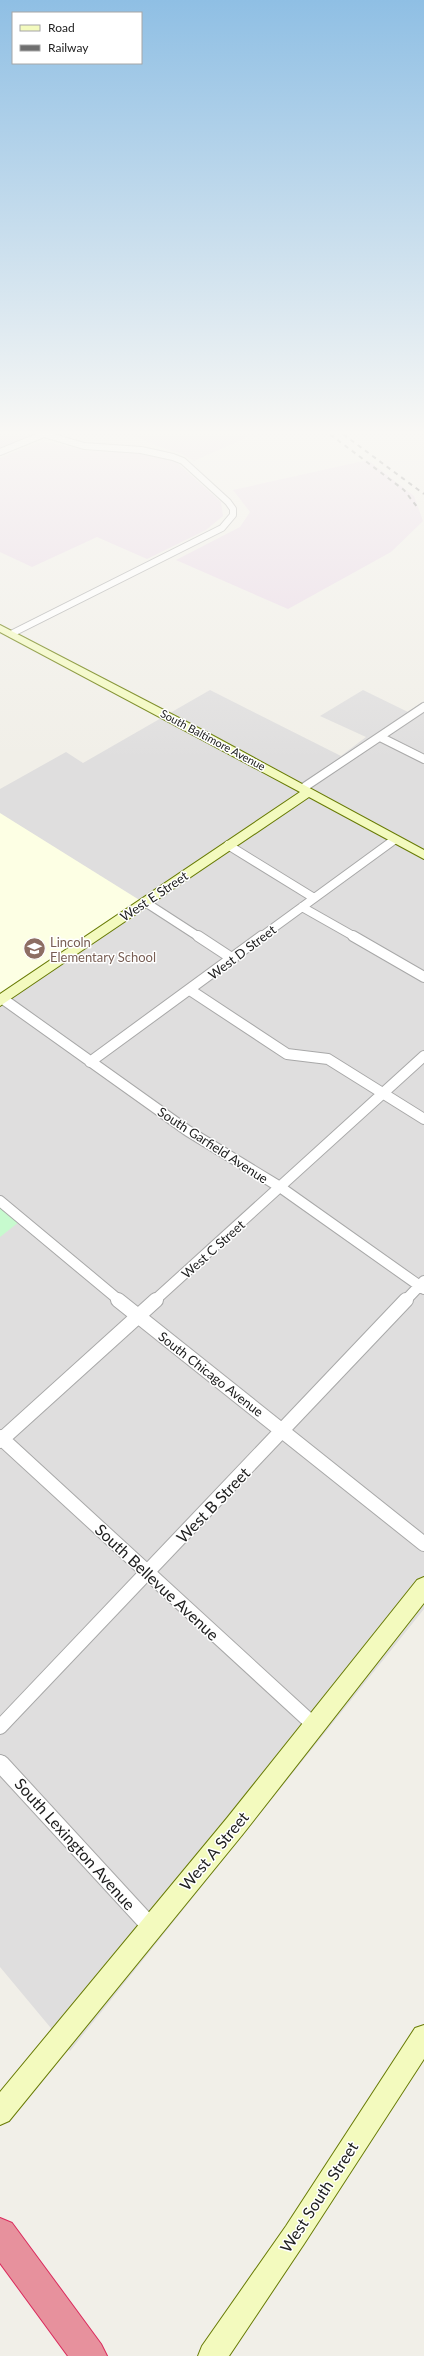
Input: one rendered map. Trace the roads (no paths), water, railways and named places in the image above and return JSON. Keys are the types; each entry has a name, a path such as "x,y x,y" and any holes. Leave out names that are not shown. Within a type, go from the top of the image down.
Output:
{"highway":[{"path":"0,2235 89,2356"}],"street":[{"path":"11,634 200,539"},
{"name":"South Baltimore Avenue","path":"0,628 306,790 424,856"},
{"name":"West E Street","path":"1,1000 228,845 424,707"},
{"path":"380,737 424,759"},
{"name":"West D Street","path":"90,1062 394,840"},
{"path":"228,845 314,898"},
{"path":"145,902 233,959"},
{"path":"302,906 424,977"},
{"path":"190,990 287,1054 328,1059 424,1119"},
{"name":"South Garfield Avenue","path":"1,1000 188,1131 280,1187 423,1285"},
{"name":"West C Street","path":"1,1439 424,1056"},
{"name":"South Chicago Avenue","path":"0,1201 138,1316 424,1544"},
{"name":"West B Street","path":"0,1727 423,1285"},
{"name":"South Bellevue Avenue","path":"1,1439 315,1726"},
{"name":"West A Street","path":"0,2112 315,1726 381,1639 424,1587"},
{"name":"South Lexington Avenue","path":"0,1762 151,1927"},
{"name":"West South Street","path":"212,2356 295,2235 424,2037"}],"place":[{"name":"Lincoln Elementary School","path":"35,949"}]}
